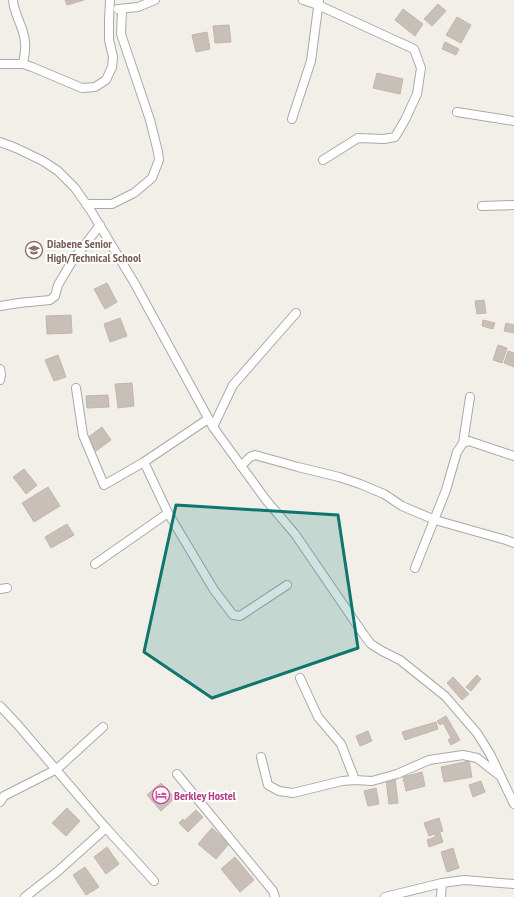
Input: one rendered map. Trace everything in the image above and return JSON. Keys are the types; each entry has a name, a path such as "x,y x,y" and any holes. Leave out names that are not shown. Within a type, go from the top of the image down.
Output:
{"street":[{"path":"13,0 25,43 23,64"},
{"path":"0,64 23,64 44,71 82,88 95,86 106,80 112,67 109,40 110,4 122,9 138,7 155,0"},
{"path":"303,0 319,2 414,50 421,68 417,94 395,137 384,139 358,138 323,160"},
{"path":"292,119 311,61 319,2"},
{"path":"86,204 112,204 134,193 152,178 159,160 150,120 121,34 122,9"},
{"path":"457,112 514,121"},
{"path":"0,142 42,161 58,171 75,188 100,225 157,323 213,428 240,466 266,500 296,534 371,644 400,660 445,696 477,733 490,754 514,801"},
{"path":"482,206 514,205"},
{"path":"0,306 50,300 55,296 58,285 71,263 100,225"},
{"path":"213,428 233,385 296,313"},
{"path":"0,369 0,380"},
{"path":"76,388 83,435 104,485 144,462 208,419"},
{"path":"415,568 446,490 457,452 463,443 470,398"},
{"path":"463,443 469,441 514,456"},
{"path":"240,466 250,457 256,455 339,477 384,494 402,506 435,520 514,543"},
{"path":"144,462 168,513 214,590 232,615 240,616 287,585"},
{"path":"95,564 168,513"},
{"path":"300,678 318,717 341,744 355,780"},
{"path":"0,706 154,881"},
{"path":"0,802 4,796 57,769 104,727"},
{"path":"261,757 268,785 279,791 293,793 342,780 372,781 397,774 429,760 463,755 477,758 501,776"},
{"path":"177,774 246,856 273,891 275,897"},
{"path":"25,897 58,872 106,828"},
{"path":"385,897 442,883 464,880 514,884"},
{"path":"441,897 442,883"}],"highlighted area":[{"path":"176,505 338,515 358,648 212,698 144,652"}],"building":[{"path":"65,0 84,0 67,5"},
{"path":"438,4 446,11 432,26 424,19"},
{"path":"403,9 423,24 415,36 395,20"},
{"path":"457,17 471,25 461,43 446,35"},
{"path":"229,25 231,42 215,43 213,26"},
{"path":"207,32 210,49 196,52 192,35"},
{"path":"445,42 459,49 456,55 442,49"},
{"path":"377,73 403,79 400,94 373,88"},
{"path":"107,283 117,302 105,309 94,289"},
{"path":"484,300 486,313 477,314 475,301"},
{"path":"71,315 72,333 47,334 46,316"},
{"path":"120,318 127,336 110,342 104,324"},
{"path":"483,320 495,323 493,329 482,326"},
{"path":"506,323 514,325 514,333 504,331"},
{"path":"498,345 507,348 502,363 493,360"},
{"path":"508,351 514,353 514,367 504,363"},
{"path":"58,355 66,377 54,381 45,360"},
{"path":"132,383 134,406 118,408 115,384"},
{"path":"108,395 109,407 87,408 86,396"},
{"path":"102,427 111,440 96,451 87,438"},
{"path":"24,469 37,485 26,494 13,477"},
{"path":"48,487 60,506 34,522 22,503"},
{"path":"67,524 74,535 51,548 45,537"},
{"path":"477,675 481,679 471,691 466,687"},
{"path":"453,677 469,694 462,700 447,683"},
{"path":"446,716 460,740 451,745 448,740 451,738 443,723 440,725 437,721"},
{"path":"436,722 438,729 405,740 402,732"},
{"path":"368,731 372,741 360,746 356,736"},
{"path":"469,761 472,777 444,782 441,767"},
{"path":"422,772 425,786 406,791 403,777"},
{"path":"395,778 398,803 389,804 386,780"},
{"path":"481,781 485,792 473,797 469,785"},
{"path":"161,783 175,798 161,811 147,795"},
{"path":"376,788 379,804 368,806 364,791"},
{"path":"67,808 80,821 66,836 52,823"},
{"path":"196,810 203,817 188,832 179,823 183,819 184,821"},
{"path":"439,818 443,831 429,836 424,823"},
{"path":"212,828 229,844 216,859 198,844"},
{"path":"440,833 443,842 429,847 427,840"},
{"path":"107,847 119,864 106,874 94,857"},
{"path":"453,848 459,868 447,872 441,852"},
{"path":"235,857 254,880 240,892 221,869"},
{"path":"85,867 99,887 86,895 73,875"}],"place":[{"name":"Diabene Senior High/Technical School","path":"34,250"},
{"name":"Berkley Hostel","path":"161,795"}]}
